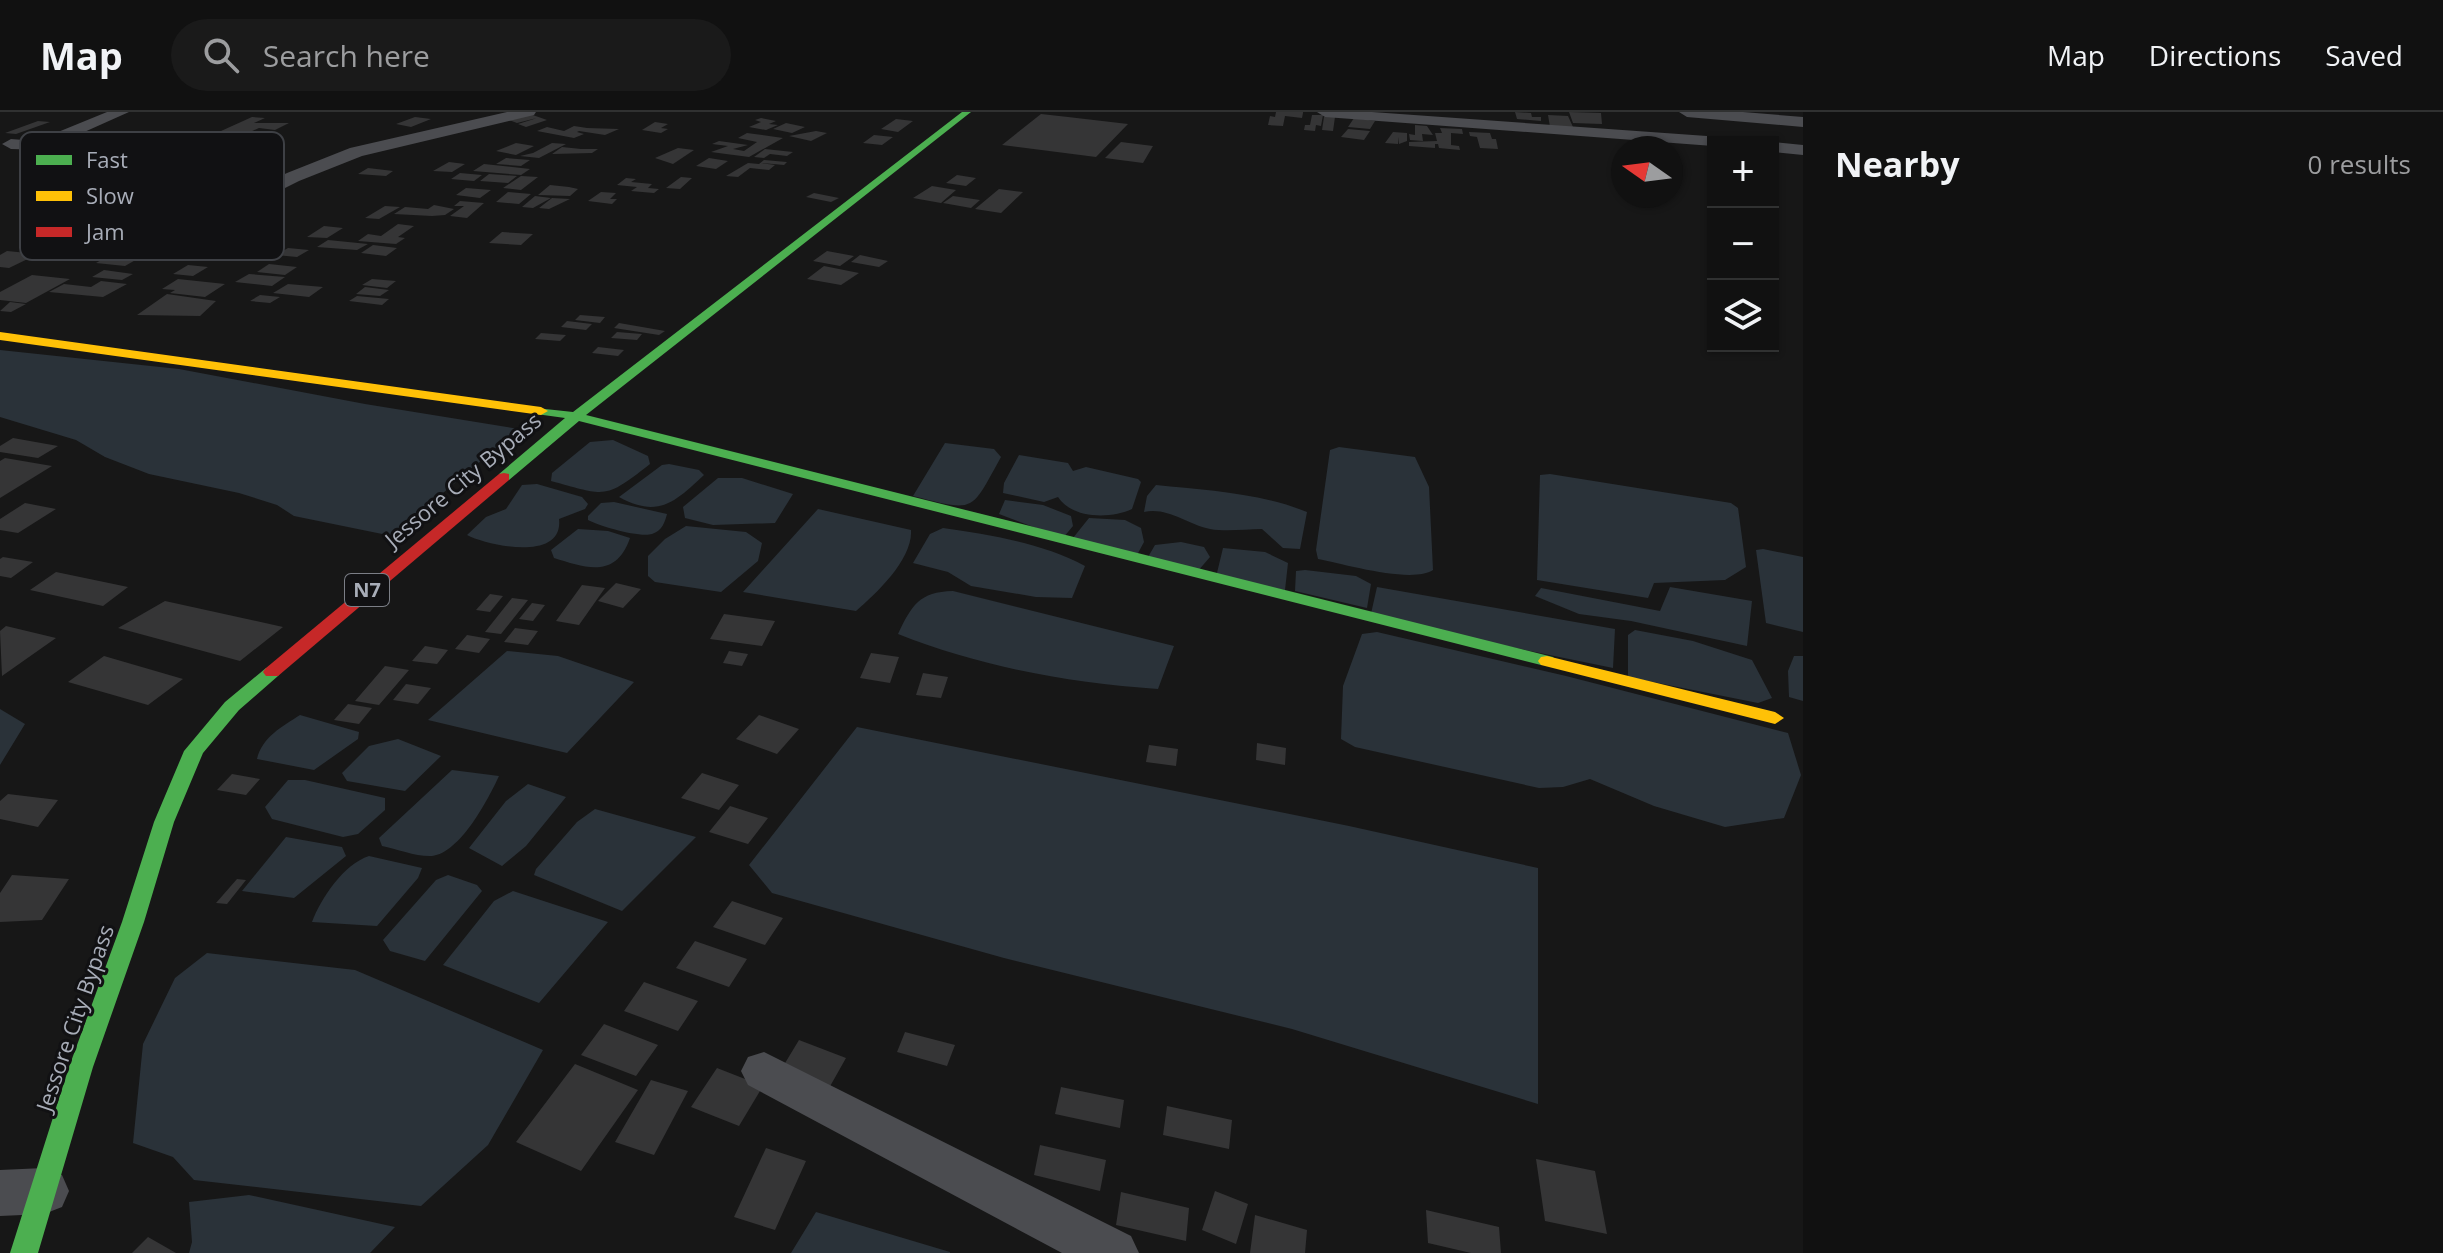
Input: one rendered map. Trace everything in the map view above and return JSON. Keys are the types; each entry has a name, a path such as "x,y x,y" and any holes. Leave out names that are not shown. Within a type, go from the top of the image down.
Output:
{"main road":[{"name":"Jessore City Bypass","path":"24,1253 22,1192 81,1067 133,922 164,822 194,751 232,706 576,416 967,112"},
{"path":"0,336 576,416 1775,718"}],"street":[{"path":"72,132 121,112"},
{"path":"284,181 356,152 528,112"},
{"path":"1325,112 1475,127 1608,131 1707,141"},
{"path":"1687,112 1803,122"},
{"path":"1779,148 1803,150"},
{"path":"764,1071 1113,1253"}],"shaded area":[{"path":"0,350 179,369 519,429 392,536 294,516 277,505 239,493 149,474 105,457 76,440 0,417"},
{"path":"613,440 648,456 650,464 623,484 604,492 551,481 552,473 590,442"},
{"path":"945,443 994,449 1001,457 983,489 969,504 949,505 913,496"},
{"path":"1339,447 1415,457 1429,487 1433,570 1423,574 1394,574 1318,559 1316,550 1330,450"},
{"path":"1019,455 1068,463 1073,471 1086,467 1138,479 1141,482 1132,509 1092,515 1073,510 1058,497 1044,502 1003,493 1004,483"},
{"path":"662,465 699,470 704,475 675,499 656,507 619,497"},
{"path":"1550,474 1731,503 1738,508 1746,567 1725,580 1654,583 1648,598 1537,580 1540,475"},
{"path":"718,478 742,478 793,494 775,523 713,525 685,518 683,507"},
{"path":"537,484 582,497 588,504 585,509 559,519 557,532 550,541 538,546 507,546 467,535 486,517 506,509 522,485"},
{"path":"1156,485 1252,496 1307,512 1300,549 1283,548 1262,529 1210,529 1169,514 1144,512 1147,496"},
{"path":"1005,500 1043,505 1071,516 1073,526 1063,538 999,514"},
{"path":"614,502 667,514 661,528 646,535 620,531 588,520 588,516 601,503"},
{"path":"818,509 911,530 910,541 900,564 883,585 856,611 743,592"},
{"path":"1089,518 1125,520 1141,528 1144,542 1137,555 1073,538"},
{"path":"686,526 746,532 762,543 758,561 721,592 655,582 648,576 648,556 665,539"},
{"path":"943,528 1034,546 1085,566 1072,598 1036,597 971,586 948,572 913,563 930,534"},
{"path":"578,529 608,531 630,538 617,560 608,565 588,567 554,558 551,550"},
{"path":"1181,542 1204,547 1210,557 1197,572 1148,557 1155,545"},
{"path":"1223,548 1265,552 1288,563 1285,590 1216,577"},
{"path":"1756,550 1803,557 1803,632 1766,623"},
{"path":"1296,571 1356,576 1371,584 1367,608 1295,591"},
{"path":"1377,587 1615,629 1613,668 1370,618"},
{"path":"1670,587 1752,601 1747,646 1631,621 1579,614 1535,596 1541,588 1660,611"},
{"path":"953,591 1174,646 1158,689 1091,683 1026,672 961,656 898,634 908,615 924,597"},
{"path":"1635,630 1693,641 1752,660 1772,698 1758,703 1628,677 1628,635"},
{"path":"1377,632 1788,733 1801,775 1784,818 1725,827 1654,806 1590,779 1563,787 1539,788 1355,747 1341,739 1343,686 1362,634"},
{"path":"507,651 558,656 634,682 567,753 428,720"},
{"path":"1794,656 1803,656 1803,701 1789,697 1788,671"},
{"path":"0,709 25,724 0,765"},
{"path":"300,715 359,732 358,739 314,770 257,759 268,738"},
{"path":"857,727 1349,826 1538,868 1538,1104 1292,1029 1004,958 772,893 749,865"},
{"path":"398,739 441,756 405,791 347,781 342,773 369,746"},
{"path":"452,770 499,776 463,836 453,846 432,856 382,846 379,838"},
{"path":"288,780 305,780 385,798 385,810 358,834 343,837 272,819 265,807"},
{"path":"528,784 566,797 526,846 502,866 469,848 506,801"},
{"path":"595,809 696,837 622,911 534,875 577,822"},
{"path":"286,837 342,847 346,856 294,898 242,891"},
{"path":"369,856 422,868 418,878 377,926 312,922 334,883 351,866"},
{"path":"448,875 477,885 482,891 425,961 390,951 383,940 436,880"},
{"path":"513,891 608,922 539,1003 443,965 494,901"},
{"path":"207,953 355,970 543,1050 488,1145 421,1206 194,1180 173,1157 133,1143 143,1044 175,978"},
{"path":"249,1195 395,1227 370,1253 189,1253 192,1242 189,1202"},
{"path":"816,1212 950,1252 950,1253 791,1253"}],"building":[{"path":"1276,112 1303,113 1302,118 1285,116 1283,126 1268,125 1270,116 1275,117"},
{"path":"1515,112 1531,113 1532,117 1541,117 1541,121 1517,119"},
{"path":"1569,112 1601,113 1602,124 1573,123"},
{"path":"530,114 547,120 526,127 518,124 537,118 517,123 509,120"},
{"path":"1041,114 1128,124 1096,157 1002,145"},
{"path":"1312,115 1323,115 1321,126 1316,125 1315,131 1304,130 1305,125 1310,125"},
{"path":"1548,115 1568,116 1573,127 1550,127"},
{"path":"252,117 265,118 254,123 289,123 275,130 221,131"},
{"path":"415,117 431,119 411,127 396,124"},
{"path":"1324,117 1335,117 1333,131 1322,130"},
{"path":"1354,118 1375,121 1370,129 1348,127"},
{"path":"896,119 913,121 898,132 881,129"},
{"path":"755,120 776,121 769,124 778,125 766,130 749,127 761,122"},
{"path":"38,121 50,122 16,134 5,133"},
{"path":"655,122 668,124 661,128 668,129 661,133 642,130"},
{"path":"786,123 805,127 792,133 773,129"},
{"path":"1415,125 1427,126 1433,135 1422,134 1423,141 1410,140 1409,134 1415,135"},
{"path":"574,126 619,129 605,135 579,131 584,134 574,138 537,131 547,127 564,131"},
{"path":"1440,128 1462,129 1463,134 1451,133 1451,145 1459,146 1460,150 1439,148 1438,144 1435,148 1409,146 1409,142 1437,141 1435,133 1442,133"},
{"path":"1348,129 1370,131 1364,140 1341,137"},
{"path":"816,131 827,133 811,141 789,136"},
{"path":"1393,132 1407,133 1407,141 1399,144 1398,137 1398,144 1385,143"},
{"path":"1469,132 1490,133 1492,139 1496,139 1498,149 1480,148 1477,137 1470,136"},
{"path":"747,133 783,138 749,157 711,152 728,146 712,144 719,141 748,145 733,149 744,151 757,142 738,138"},
{"path":"874,135 893,137 882,145 863,143"},
{"path":"1121,142 1153,146 1143,163 1105,158"},
{"path":"516,143 534,146 516,155 496,151"},
{"path":"552,143 566,144 539,158 520,156 533,153"},
{"path":"562,147 598,149 592,153 552,154"},
{"path":"678,148 694,150 673,164 655,158"},
{"path":"765,149 793,152 787,156 770,154 764,158 754,157"},
{"path":"506,158 530,160 521,166 496,164"},
{"path":"709,158 728,161 716,169 696,166"},
{"path":"764,160 787,162 784,165 761,163 775,165 769,170 750,168 738,177 726,176 748,163 759,164"},
{"path":"449,162 465,164 452,172 433,171"},
{"path":"484,164 530,169 521,175 473,171"},
{"path":"368,168 393,171 386,176 358,174"},
{"path":"460,173 482,175 474,181 451,179"},
{"path":"489,174 517,176 508,183 480,181"},
{"path":"957,175 976,178 966,186 946,183"},
{"path":"521,176 538,177 521,190 503,188"},
{"path":"681,177 692,178 680,189 666,188"},
{"path":"626,178 636,179 631,182 652,184 648,188 659,189 654,193 631,191 637,187 617,185"},
{"path":"550,185 578,189 570,196 538,195"},
{"path":"932,186 956,190 941,203 913,198"},
{"path":"466,188 491,190 480,198 456,195"},
{"path":"999,189 1023,192 1001,213 975,209"},
{"path":"508,192 531,194 519,204 496,202"},
{"path":"601,192 616,193 610,199 617,199 612,204 588,201"},
{"path":"814,193 839,198 831,202 806,197"},
{"path":"535,196 551,198 533,208 522,207"},
{"path":"953,196 980,200 971,208 943,203"},
{"path":"552,198 570,199 549,209 539,208"},
{"path":"460,201 484,203 467,218 450,216 464,206 454,206"},
{"path":"434,205 454,209 445,215 394,214 405,207 428,209"},
{"path":"385,206 400,207 379,219 365,218"},
{"path":"398,224 414,226 398,237 405,238 396,244 358,241 368,234 381,236"},
{"path":"324,226 343,228 327,238 307,237"},
{"path":"502,232 533,234 521,245 489,243"},
{"path":"328,240 368,244 357,250 317,247"},
{"path":"373,245 397,248 386,256 361,253"},
{"path":"284,250 309,250 297,257 284,256"},
{"path":"7,251 20,252 20,260 26,260 9,268 0,267 0,255"},
{"path":"827,251 854,256 840,266 813,261"},
{"path":"860,255 888,261 879,267 851,262"},
{"path":"101,260 136,260 125,266 96,263"},
{"path":"269,264 297,267 285,275 257,272"},
{"path":"188,265 208,267 193,276 173,274"},
{"path":"824,266 859,273 841,285 807,279"},
{"path":"104,270 133,274 122,280 92,277"},
{"path":"249,274 285,277 272,286 235,282"},
{"path":"32,275 70,279 26,303 0,300 0,292"},
{"path":"178,279 225,284 205,297 170,293 175,290 162,289"},
{"path":"372,279 396,281 387,288 362,285"},
{"path":"101,281 127,284 103,297 49,292 64,284 91,287"},
{"path":"288,284 323,287 309,297 273,293"},
{"path":"365,287 389,290 380,296 356,294"},
{"path":"167,294 216,301 200,316 137,315"},
{"path":"260,295 280,297 270,303 250,301"},
{"path":"357,296 389,299 382,305 349,301"},
{"path":"10,302 26,304 11,312 0,311"},
{"path":"580,315 605,317 600,323 575,320"},
{"path":"567,321 592,324 586,330 561,327"},
{"path":"619,323 665,331 659,335 614,328"},
{"path":"617,332 642,334 637,340 611,338"},
{"path":"541,333 566,335 560,341 535,339"},
{"path":"598,347 624,350 618,356 592,353"},
{"path":"13,438 58,446 38,458 0,452 0,446"},
{"path":"5,458 52,466 0,498 0,461"},
{"path":"25,503 56,509 18,533 0,530 0,519"},
{"path":"0,559 33,562 11,578 0,576"},
{"path":"56,572 128,587 103,606 30,590"},
{"path":"616,583 641,589 623,608 598,601"},
{"path":"582,585 605,588 579,625 556,621"},
{"path":"490,594 503,596 490,612 476,610"},
{"path":"512,598 528,600 501,634 485,632"},
{"path":"165,601 283,627 240,661 118,628"},
{"path":"532,603 545,605 533,621 519,619"},
{"path":"724,614 775,621 762,646 710,639"},
{"path":"6,626 56,638 2,676 0,631"},
{"path":"515,628 538,631 528,645 504,642"},
{"path":"467,635 490,639 479,653 455,649"},
{"path":"425,646 448,650 437,664 412,661"},
{"path":"729,651 748,654 742,666 723,663"},
{"path":"871,653 899,657 890,683 860,678"},
{"path":"104,656 183,679 148,705 68,682"},
{"path":"385,666 409,670 379,705 355,701"},
{"path":"923,673 948,677 941,698 916,695"},
{"path":"406,684 431,688 418,704 393,700"},
{"path":"348,704 372,708 359,724 334,720"},
{"path":"759,715 799,729 777,754 736,739"},
{"path":"1257,743 1286,748 1285,765 1256,760"},
{"path":"1149,745 1178,749 1176,766 1146,762"},
{"path":"702,773 739,785 719,810 681,798"},
{"path":"232,774 260,779 246,795 217,790"},
{"path":"8,794 58,800 38,827 0,819 0,801"},
{"path":"730,806 768,818 748,844 709,832"},
{"path":"12,875 69,879 42,920 0,922 0,893"},
{"path":"237,879 246,880 227,904 216,903"},
{"path":"732,901 783,918 765,945 713,927"},
{"path":"695,941 747,959 729,987 676,968"},
{"path":"644,982 698,1001 678,1031 624,1011"},
{"path":"604,1024 658,1045 636,1076 581,1055"},
{"path":"905,1032 955,1045 947,1066 897,1052"},
{"path":"799,1040 846,1058 824,1097 776,1078"},
{"path":"575,1064 638,1090 581,1171 516,1142"},
{"path":"717,1068 763,1086 739,1126 691,1107"},
{"path":"651,1080 688,1091 654,1155 615,1142"},
{"path":"1061,1087 1124,1100 1120,1128 1055,1114"},
{"path":"1167,1106 1232,1120 1229,1149 1163,1135"},
{"path":"1040,1145 1106,1160 1100,1191 1034,1175"},
{"path":"766,1148 806,1161 775,1230 734,1217"},
{"path":"1536,1159 1595,1171 1607,1234 1545,1221"},
{"path":"1215,1191 1248,1204 1236,1244 1202,1230"},
{"path":"1121,1192 1189,1208 1186,1241 1116,1225"},
{"path":"1426,1210 1499,1227 1501,1253 1471,1253 1428,1243"},
{"path":"1255,1215 1307,1230 1305,1253 1250,1253"},
{"path":"148,1237 176,1253 132,1253"}],"traffic: fast":[{"path":"504,477 576,416 967,112"},
{"path":"541,411 576,416 1547,661"},
{"path":"24,1253 81,1067 133,922 164,822 194,751 232,706 272,672"}],"traffic: slow":[{"path":"0,336 541,411"},
{"path":"1547,661 1775,718"}],"traffic: jam":[{"path":"272,672 504,477"}]}
